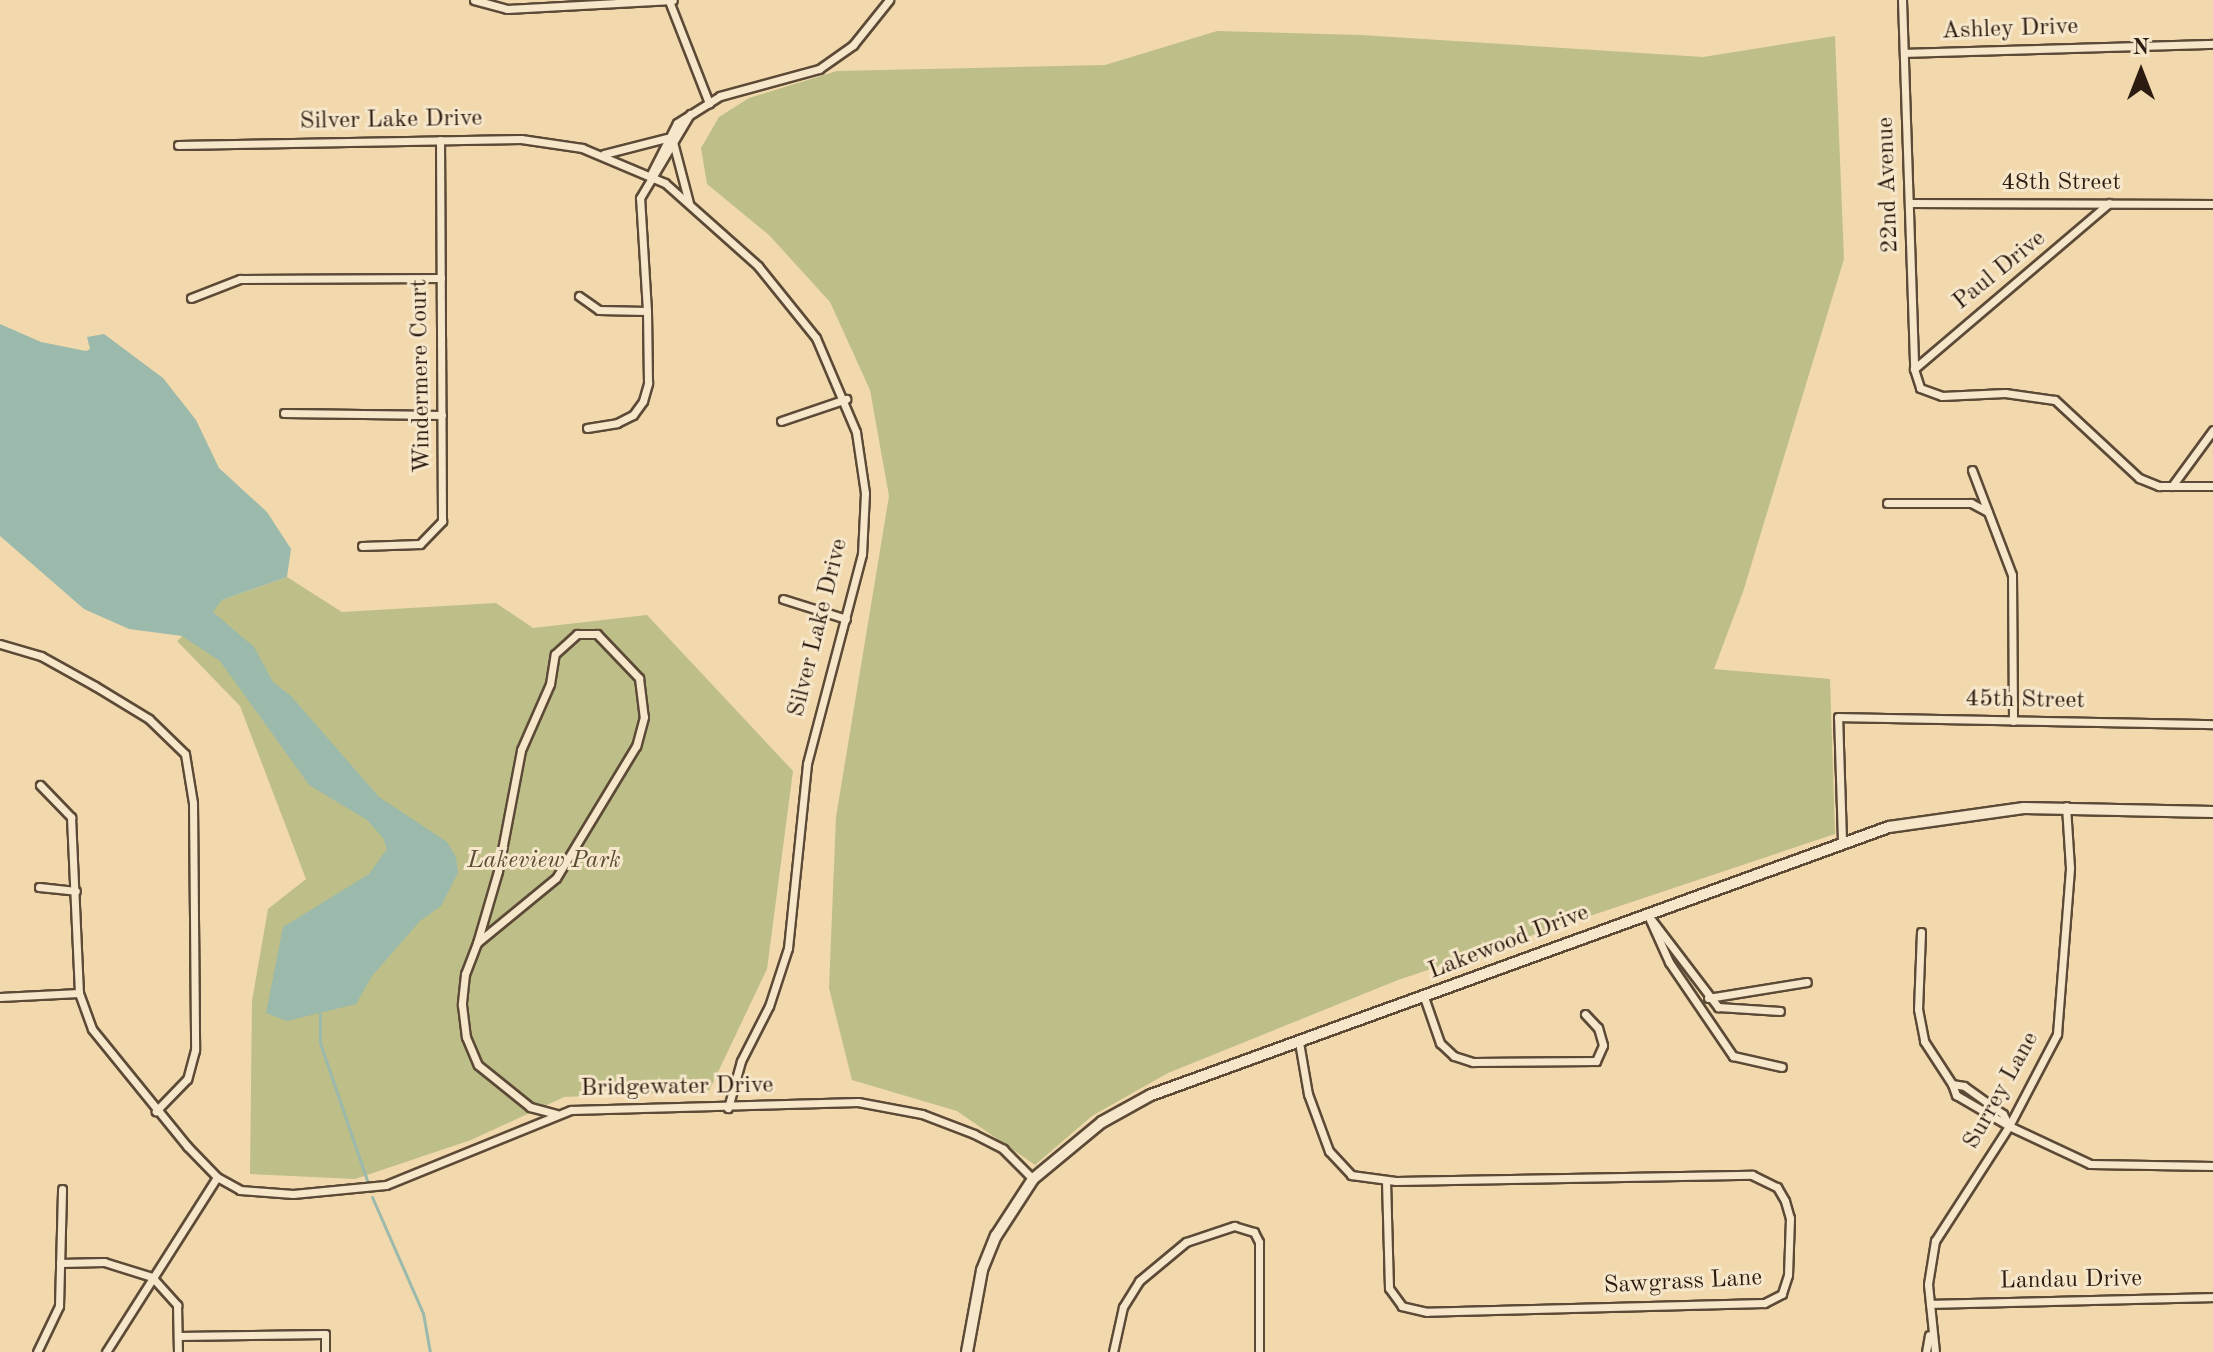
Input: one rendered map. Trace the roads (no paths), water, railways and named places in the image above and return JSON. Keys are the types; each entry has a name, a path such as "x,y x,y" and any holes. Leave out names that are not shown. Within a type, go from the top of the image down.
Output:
{"street":[{"path":"474,0 507,9 671,0 709,103"},
{"path":"587,428 617,423 633,415 643,401 648,383 647,311 640,198 670,140 690,114 709,103 819,69 853,45 889,0"},
{"name":"22nd Avenue","path":"1902,0 1914,369"},
{"name":"Ashley Drive","path":"1905,53 2213,44"},
{"name":"Silver Lake Drive","path":"178,145 521,139 602,155 650,176 690,205 779,288 816,338 846,399 861,462 865,524 846,619 807,764 788,948 769,1006 741,1061 728,1108"},
{"name":"Windermere Court","path":"362,546 420,544 437,531 445,500 440,140"},
{"path":"670,140 690,205"},
{"name":"Silver Lake Drive","path":"602,155 670,140"},
{"name":"48th Street","path":"1910,203 2213,204"},
{"name":"Paul Drive","path":"1914,369 2109,203"},
{"path":"191,298 240,279 441,278"},
{"path":"579,296 599,310 647,311"},
{"path":"1914,369 1920,388 1930,394 2005,393 2055,400 2139,478 2172,486 2213,486"},
{"path":"781,421 846,399"},
{"path":"284,413 442,415"},
{"path":"2172,486 2213,430"},
{"path":"1972,470 2012,575 2013,721"},
{"path":"1887,503 1971,503 1988,512"},
{"path":"783,599 846,619"},
{"path":"477,943 556,878 636,746 644,717 639,678 597,634 577,634 555,654 550,684 521,750 495,887 465,974 462,1005 466,1037 478,1065 530,1107 556,1114"},
{"path":"0,644 41,656 95,686 149,719 185,754 193,803 195,1050 187,1079 156,1111"},
{"name":"45th Street","path":"1842,841 1838,717 2213,724"},
{"name":"Bridgewater Drive","path":"40,785 71,817 79,993 100,1042 156,1111 217,1177 240,1190 293,1194 386,1185 556,1114 888,1105 1003,1149 1033,1179"},
{"name":"Lakewood Drive","path":"967,1352 982,1270 996,1236 1033,1179 1102,1122 1151,1095 1842,841 1961,814 2066,806 2213,812"},
{"name":"Surrey Lane","path":"1926,1352 1930,1333 1935,1241 2009,1126 2057,1034 2070,868 2066,806"},
{"path":"39,887 76,891"},
{"path":"1647,913 1665,932 1708,998 1718,1007 1780,1011"},
{"path":"1647,913 1669,962 1733,1056 1782,1067"},
{"path":"1921,932 1918,1009 1924,1041 1952,1084 1964,1086 2003,1114 2009,1126 2090,1164 2213,1166"},
{"path":"1708,998 1807,982"},
{"path":"0,997 79,993"},
{"path":"1424,997 1440,1043 1454,1056 1473,1062 1596,1061 1603,1045 1585,1014"},
{"name":"Sawgrass Lane","path":"1299,1042 1308,1094 1329,1151 1351,1175 1386,1180 1752,1175 1777,1187 1785,1201 1790,1218 1788,1275 1782,1294 1764,1303 1427,1312 1402,1306 1389,1288 1386,1180"},
{"path":"106,1352 217,1177"},
{"path":"37,1352 59,1306 62,1189"},
{"path":"1113,1352 1123,1307 1160,1260 1214,1230 1234,1226 1254,1232 1260,1252 1259,1352"},
{"path":"60,1263 104,1262 152,1277 177,1305 178,1352"},
{"name":"Landau Drive","path":"1930,1304 2213,1297"},
{"name":"Surrey Lane","path":"1930,1333 1935,1352"},
{"path":"178,1336 325,1334 325,1352"}],"waterway":[{"path":"320,1014 320,1043 368,1183"},
{"path":"372,1197 423,1313 430,1352"}],"park label":[{"name":"Lakeview Park","path":"544,862"}]}
